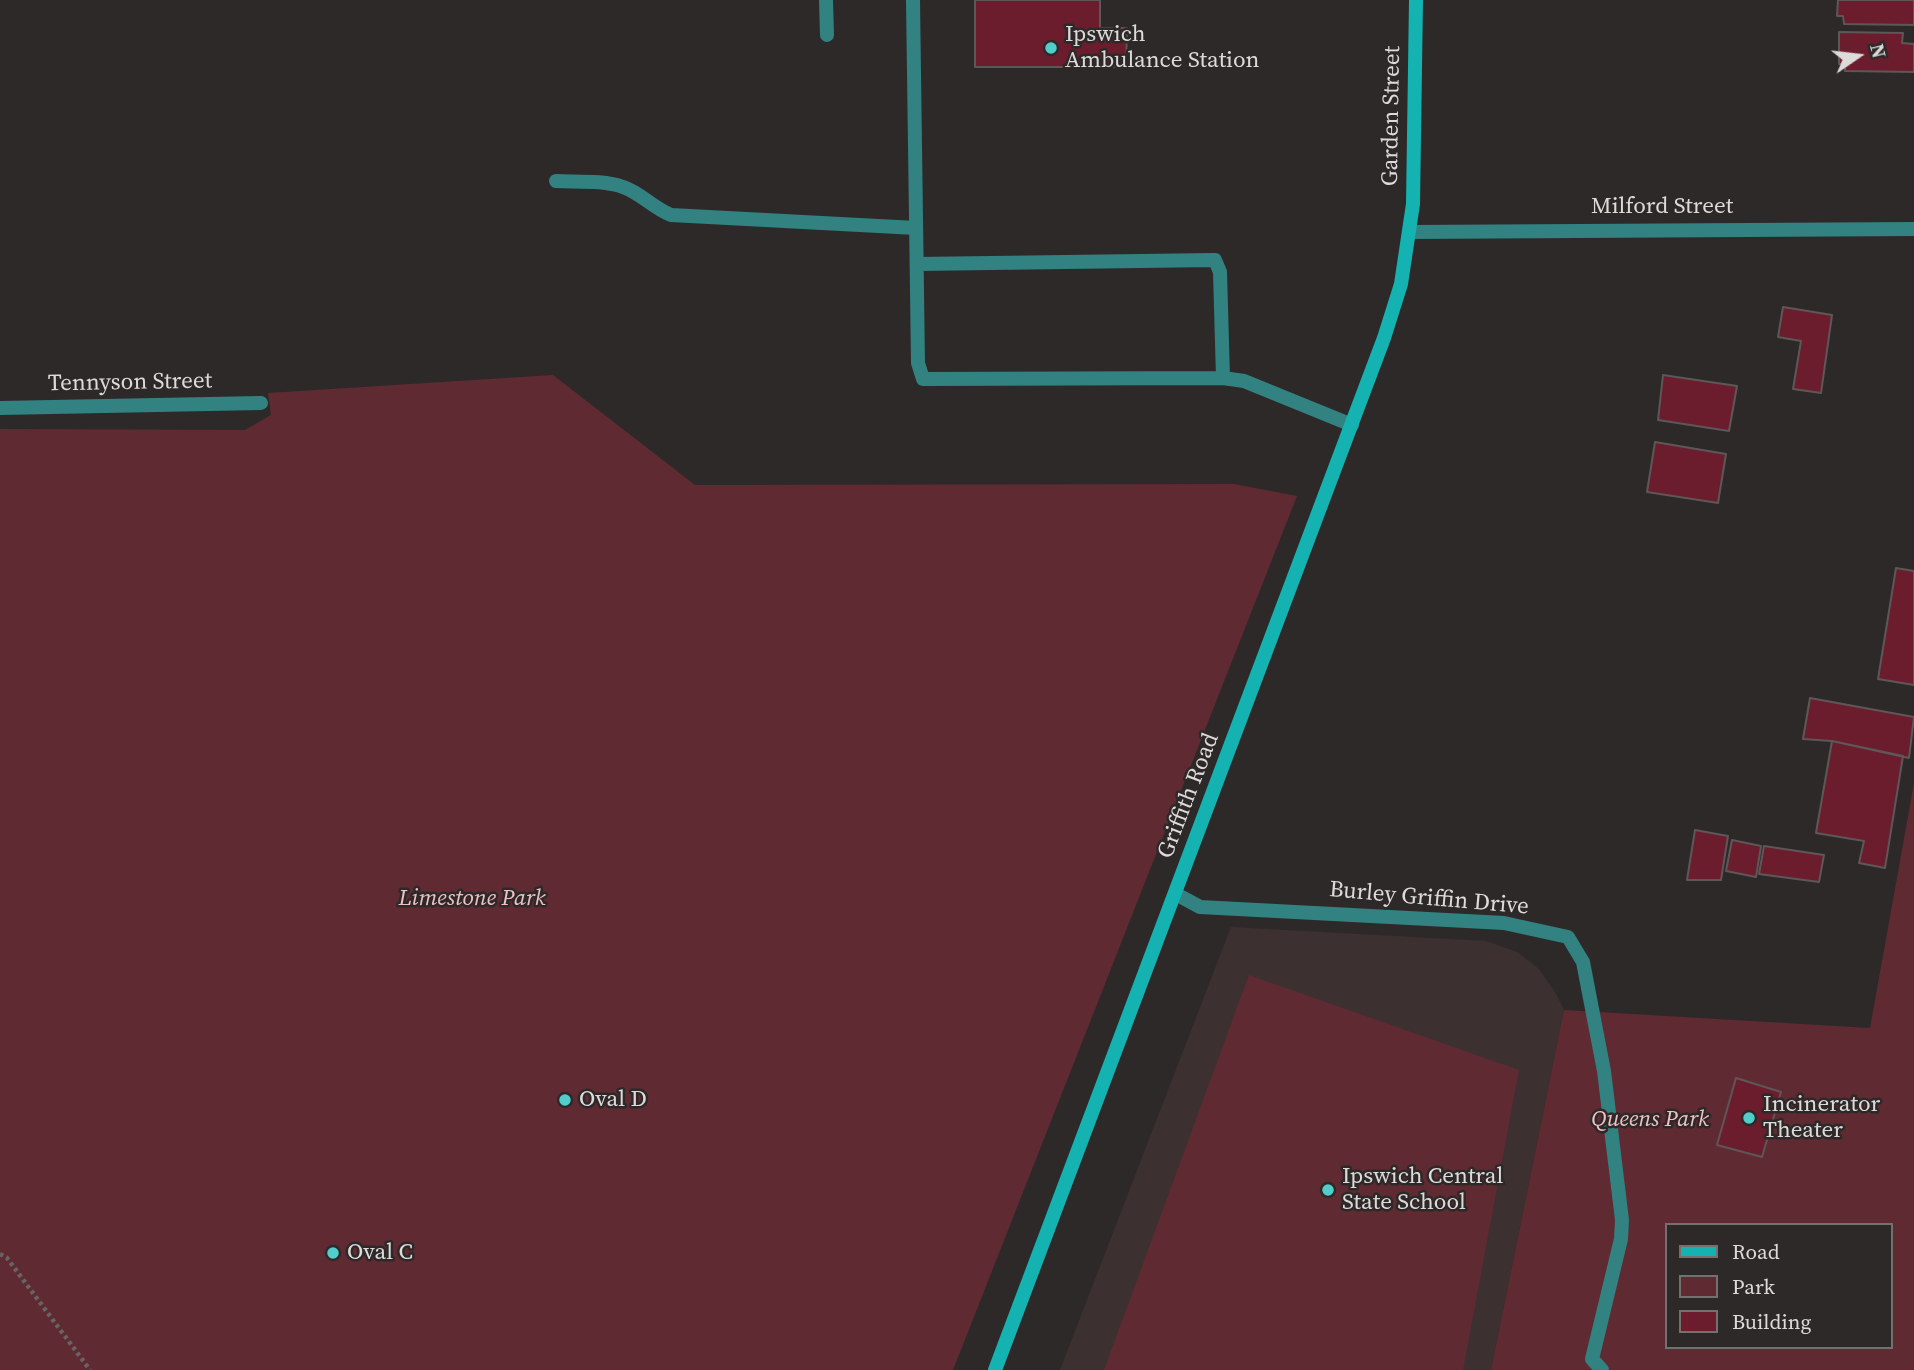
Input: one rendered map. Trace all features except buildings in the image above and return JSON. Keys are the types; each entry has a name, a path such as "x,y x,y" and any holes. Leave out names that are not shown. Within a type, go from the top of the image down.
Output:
{"street":[{"path":"826,0 827,35"},
{"path":"914,0 918,363 923,379 1223,378 1244,381 1352,425"},
{"name":"Garden Street","path":"1410,232 1416,0"},
{"path":"556,181 621,186 639,194 652,208 671,215 916,228"},
{"name":"Milford Street","path":"1410,232 1914,229"},
{"name":"Griffith Road","path":"995,1370 1352,425 1397,295 1410,232"},
{"path":"917,264 1215,260 1220,272 1223,378"},
{"name":"Tennyson Street","path":"0,408 261,403"},
{"name":"Burley Griffin Drive","path":"1177,894 1200,906 1504,923 1568,937 1576,945 1583,961 1604,1071 1622,1220 1621,1239 1593,1366"}],"path":[{"path":"0,1254 7,1258 90,1370"}],"shaded area":[{"name":"Ipswich Central State School","path":"1231,927 1486,941 1517,952 1539,969 1555,992 1564,1010 1491,1370 1060,1370"}],"green space":[{"name":"Limestone Park","path":"553,375 695,485 1234,484 1297,496 953,1370 0,1370 0,429 245,430 271,415 268,393"},
{"name":"Queens Park","path":"1914,783 1914,1370 1491,1370 1564,1010 1870,1028"},
{"name":"Ipswich Central State School","path":"1249,975 1519,1070 1463,1370 1104,1370"}],"place":[{"name":"Ipswich Ambulance Station","path":"1051,48"},
{"name":"Oval D","path":"565,1100"},
{"name":"Incinerator Theater","path":"1749,1118"},
{"name":"Ipswich Central State School","path":"1328,1190"},
{"name":"Oval C","path":"333,1253"}]}
